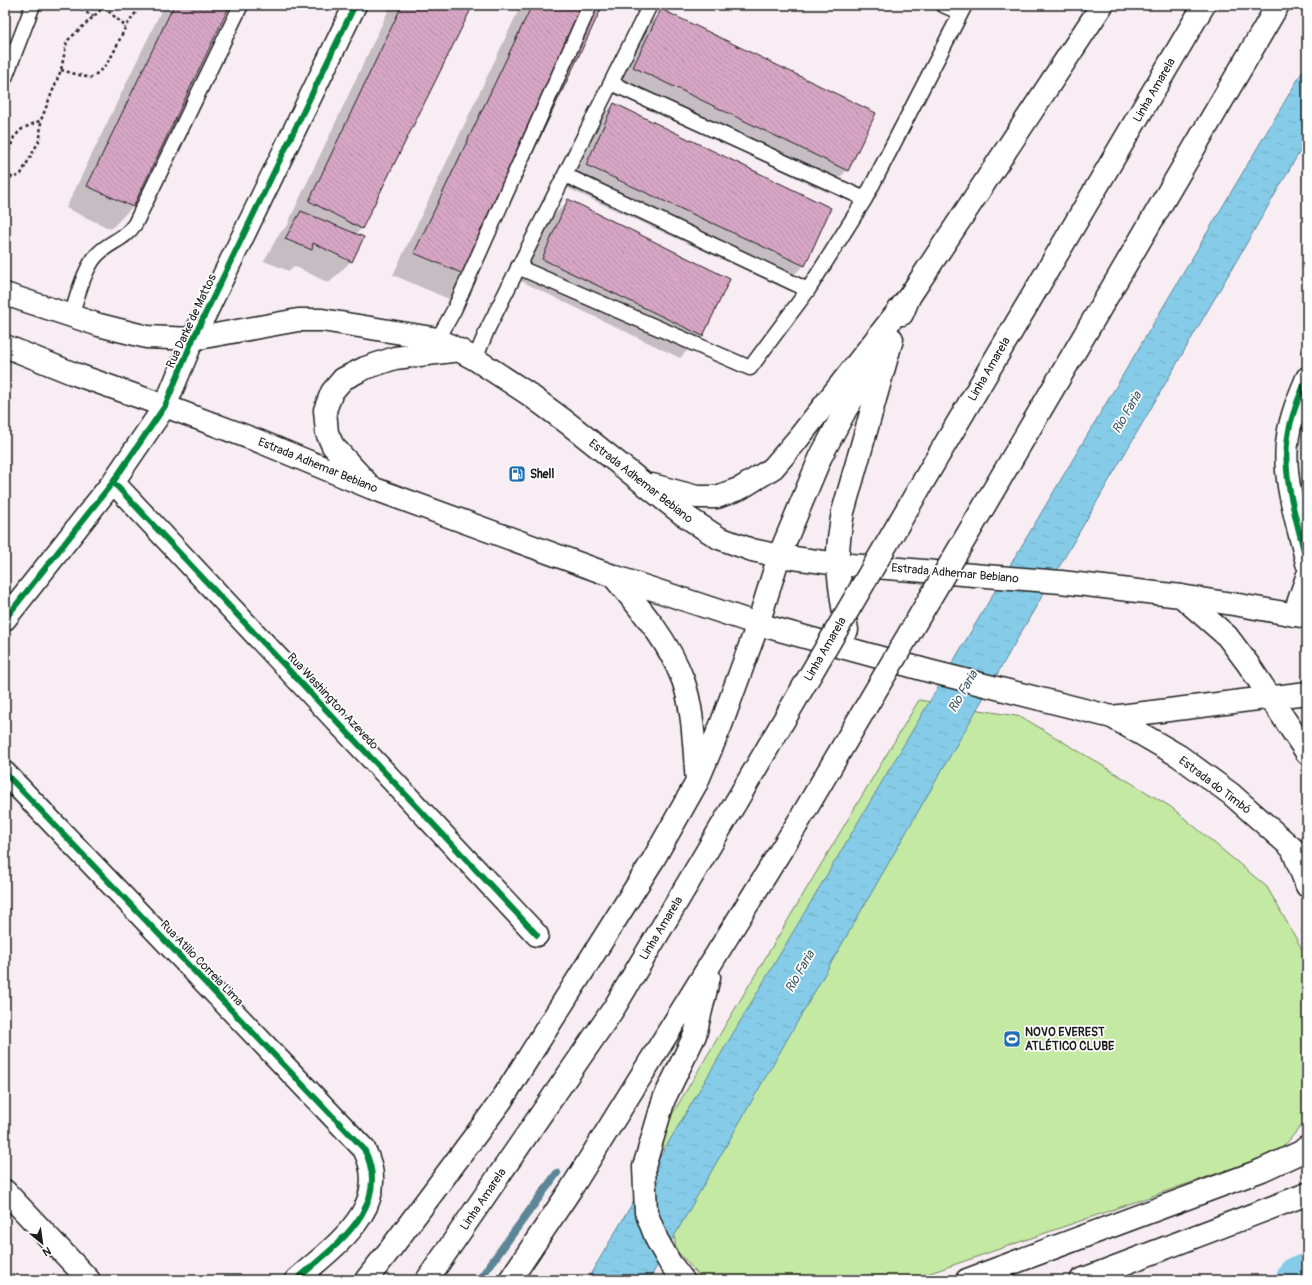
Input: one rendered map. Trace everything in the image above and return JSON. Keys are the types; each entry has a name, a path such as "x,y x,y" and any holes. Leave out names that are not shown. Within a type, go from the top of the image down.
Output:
{"main road":[{"name":"Rua Darke de Mattos","path":"5,619 113,482 166,406 194,339 355,5"},
{"path":"642,483 697,497 717,497 741,488 773,468 797,440 909,297 1102,5"},
{"name":"Linha Amarela","path":"427,1280 614,1008 1204,5"},
{"path":"510,1280 571,1188 796,826 1278,5"},
{"name":"Estrada Adhemar Bebiano","path":"5,294 99,325 147,337 194,339 298,320 322,320 438,339 467,354 533,398 680,513 719,538 752,550 779,556 838,564 1060,582 1181,596 1300,616"},
{"path":"850,650 841,599 838,564 839,536 843,512 892,339 909,297"},
{"path":"366,1280 501,1101 653,860 697,782 721,725 758,624 779,556 821,456 846,409 892,339"},
{"name":"Estrada Adhemar Bebiano","path":"5,346 72,373 166,406 261,442 372,488 613,576 758,624 850,650 1112,717 1307,693"},
{"path":"372,488 333,446 327,433 325,410 332,392 343,379 365,368 395,358 467,354"},
{"path":"1307,378 1297,402 1288,437 1287,469 1292,499 1307,563"},
{"name":"Rua Washington Azevedo","path":"113,482 537,935"},
{"path":"613,576 647,617 673,656 683,681 691,715 697,782"},
{"path":"1300,616 1307,577"},
{"path":"1181,596 1227,636 1248,664 1307,753"},
{"name":"Estrada do Timbó","path":"1112,717 1179,756 1232,794 1292,848 1307,867"},
{"name":"Rua Atilio Correia Lima","path":"5,772 364,1149 370,1160 373,1175 370,1198 363,1215 346,1235 296,1280"},
{"path":"1292,848 1307,886"},
{"path":"683,1280 670,1263 657,1240 646,1212 644,1167 664,1099 695,1035 714,957"},
{"path":"967,1280 1262,1170 1301,1152 1307,1147"},
{"path":"5,1190 89,1280"},
{"path":"1081,1280 1307,1194"}],"lane":[{"path":"5,78 33,5"},
{"path":"71,316 90,264 99,253 129,233 135,224 241,5"},
{"path":"438,339 454,310 590,5"},
{"path":"467,354 488,328 650,5"},
{"path":"518,267 750,368 808,290 865,199 963,9 943,5"},
{"path":"611,83 865,199"},
{"path":"565,175 808,290"}],"path":[{"path":"70,5 94,16"},
{"path":"61,70 90,78 100,72 111,58 126,27 141,5"},
{"path":"5,173 13,178 21,174 40,139 41,120 61,70 67,41 105,6 126,27"},
{"path":"5,162 14,136 22,129 41,120"}],"green space":[{"name":"NOVO EVEREST ATLÉTICO CLUBE","path":"919,700 1022,717 1171,807 1267,887 1307,958 1307,1119 1279,1152 910,1280 703,1280 676,1250 661,1133"}],"water":[{"name":"Rio Faria","path":"1307,64 1307,139 1019,636 649,1280 587,1280"}],"building":[{"path":"174,5 230,5 133,207 87,186"},
{"path":"402,5 473,5 362,229 309,201"},
{"path":"532,5 603,5 473,278 414,253"},
{"path":"661,9 876,113 848,171 633,67"},
{"path":"614,103 831,208 805,266 586,165"},
{"path":"568,199 730,279 703,336 542,259"},
{"path":"301,211 364,237 352,262 313,243 312,250 285,239"}],"waterway":[{"path":"479,1280 557,1173"},
{"path":"1300,1280 1307,1278"}],"cycle path":[{"path":"5,619 113,482 165,406 193,339 355,5"},
{"path":"1307,378 1291,421 1286,451 1292,500 1307,563"},
{"path":"113,482 537,935"},
{"path":"5,773 364,1149 371,1170 371,1189 366,1207 356,1224 342,1239 296,1280"}],"place":[{"name":"Shell","path":"517,474"},
{"name":"NOVO EVEREST ATLÉTICO CLUBE","path":"1012,1039"}]}
